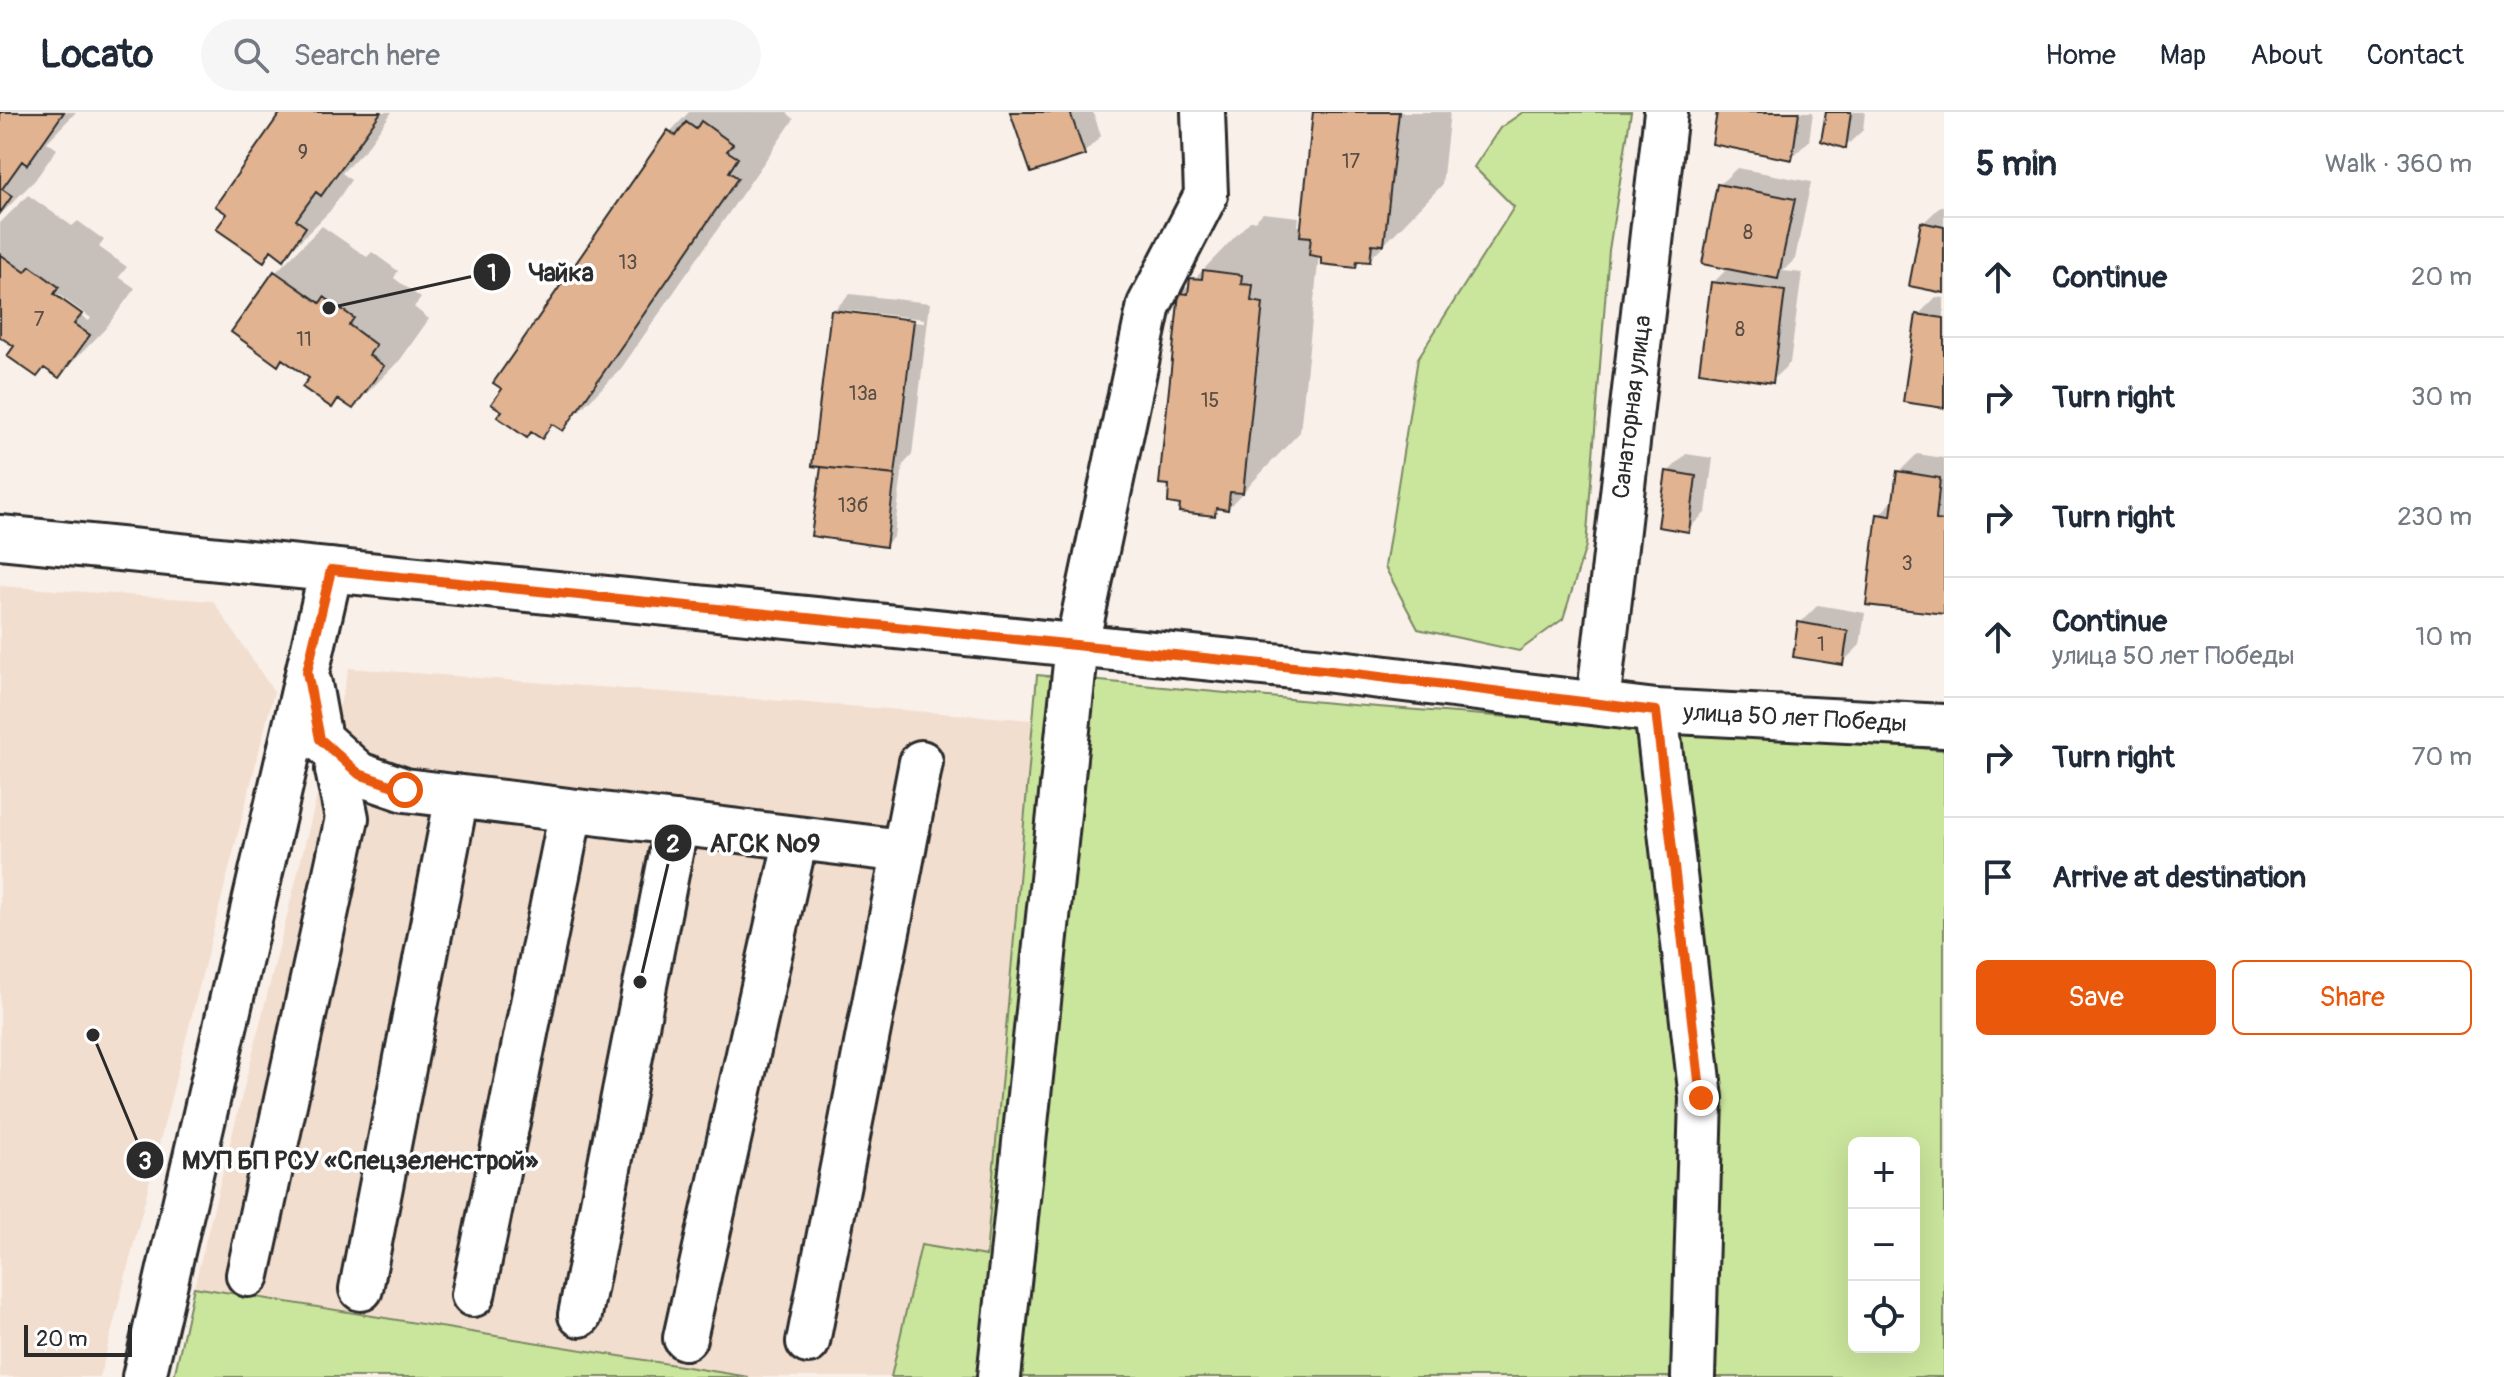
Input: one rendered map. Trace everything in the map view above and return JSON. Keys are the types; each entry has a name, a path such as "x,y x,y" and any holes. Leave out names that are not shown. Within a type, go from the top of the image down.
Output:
{"street":[{"path":"999,1377 1077,645 1149,305 1206,195 1203,112"},
{"name":"Санаторная улица","path":"1598,703 1666,112"},
{"name":"улица 50 лет Победы","path":"0,537 1077,645 1656,711 1944,726"},
{"path":"144,1377 331,570"},
{"path":"307,672 320,739 359,774 405,790 903,851"},
{"path":"1656,711 1701,1098 1693,1377"},
{"path":"248,1275 347,818 337,770 343,760"},
{"path":"808,1342 921,762"},
{"path":"361,1289 457,796"},
{"path":"473,1295 571,811"},
{"path":"580,1315 677,823"},
{"path":"685,1338 796,838"}],"shaded area":[{"path":"0,586 213,601 274,692 100,1377 0,1377"},
{"path":"349,668 1032,720 986,1256 921,1245 891,1377 750,1377 194,1287"}],"green space":[{"path":"1523,112 1631,112 1609,250 1586,546 1563,619 1519,651 1418,629 1385,567 1418,358 1514,207 1474,167 1500,128"},
{"path":"1037,675 1352,705 1944,750 1944,1377 891,1377 921,1245 986,1256"},
{"path":"194,1287 749,1377 174,1377"}],"building":[{"path":"0,112 64,112 27,165 22,161 2,189 12,196 0,213"},
{"path":"281,112 381,112 321,196 316,192 296,220 306,227 284,260 271,250 264,262 216,229 227,214 215,206"},
{"path":"1010,112 1070,112 1085,155 1031,173"},
{"path":"1313,112 1399,112 1384,245 1372,244 1370,262 1357,261 1356,268 1321,264 1321,257 1309,255 1311,237 1300,236"},
{"path":"1717,112 1799,112 1792,160 1712,144"},
{"path":"1826,112 1851,112 1846,149 1821,141"},
{"path":"701,121 733,144 727,151 738,158 729,172 738,178 563,431 552,424 542,439 531,432 527,438 497,417 502,411 491,404 502,389 493,383 668,130 676,136 686,122 696,129"},
{"path":"1717,184 1795,199 1778,279 1702,264"},
{"path":"1921,222 1944,227 1944,293 1909,286"},
{"path":"0,254 25,272 30,266 59,287 54,294 82,314 74,324 90,335 59,378 44,368 37,377 7,356 14,346 0,337"},
{"path":"1203,270 1242,275 1241,284 1253,285 1251,301 1263,303 1243,493 1230,492 1228,510 1216,508 1215,516 1179,512 1180,505 1168,503 1169,485 1159,484 1179,293 1188,294 1190,278 1202,279"},
{"path":"274,271 320,303 324,297 354,318 349,325 376,345 369,355 384,366 353,409 338,399 332,408 302,387 309,378 282,359 278,366 231,332"},
{"path":"1711,282 1785,291 1773,383 1699,372"},
{"path":"831,310 914,320 895,475 812,466"},
{"path":"1916,314 1944,318 1944,408 1903,402"},
{"path":"821,467 895,475 886,547 811,536"},
{"path":"1666,471 1696,476 1689,532 1658,527"},
{"path":"1897,471 1940,478 1936,520 1944,521 1944,614 1866,605 1877,514 1891,516"},
{"path":"1798,622 1848,631 1843,665 1793,657"}],"place":[{"name":"Чайка","path":"329,308"},
{"name":"АГСК №9","path":"640,982"},
{"name":"МУП БП РСУ «Спецзеленстрой»","path":"93,1035"}],"route":[{"path":"405,790 359,774 320,739 307,672 331,570 1323,670 1656,711 1701,1098"}]}
